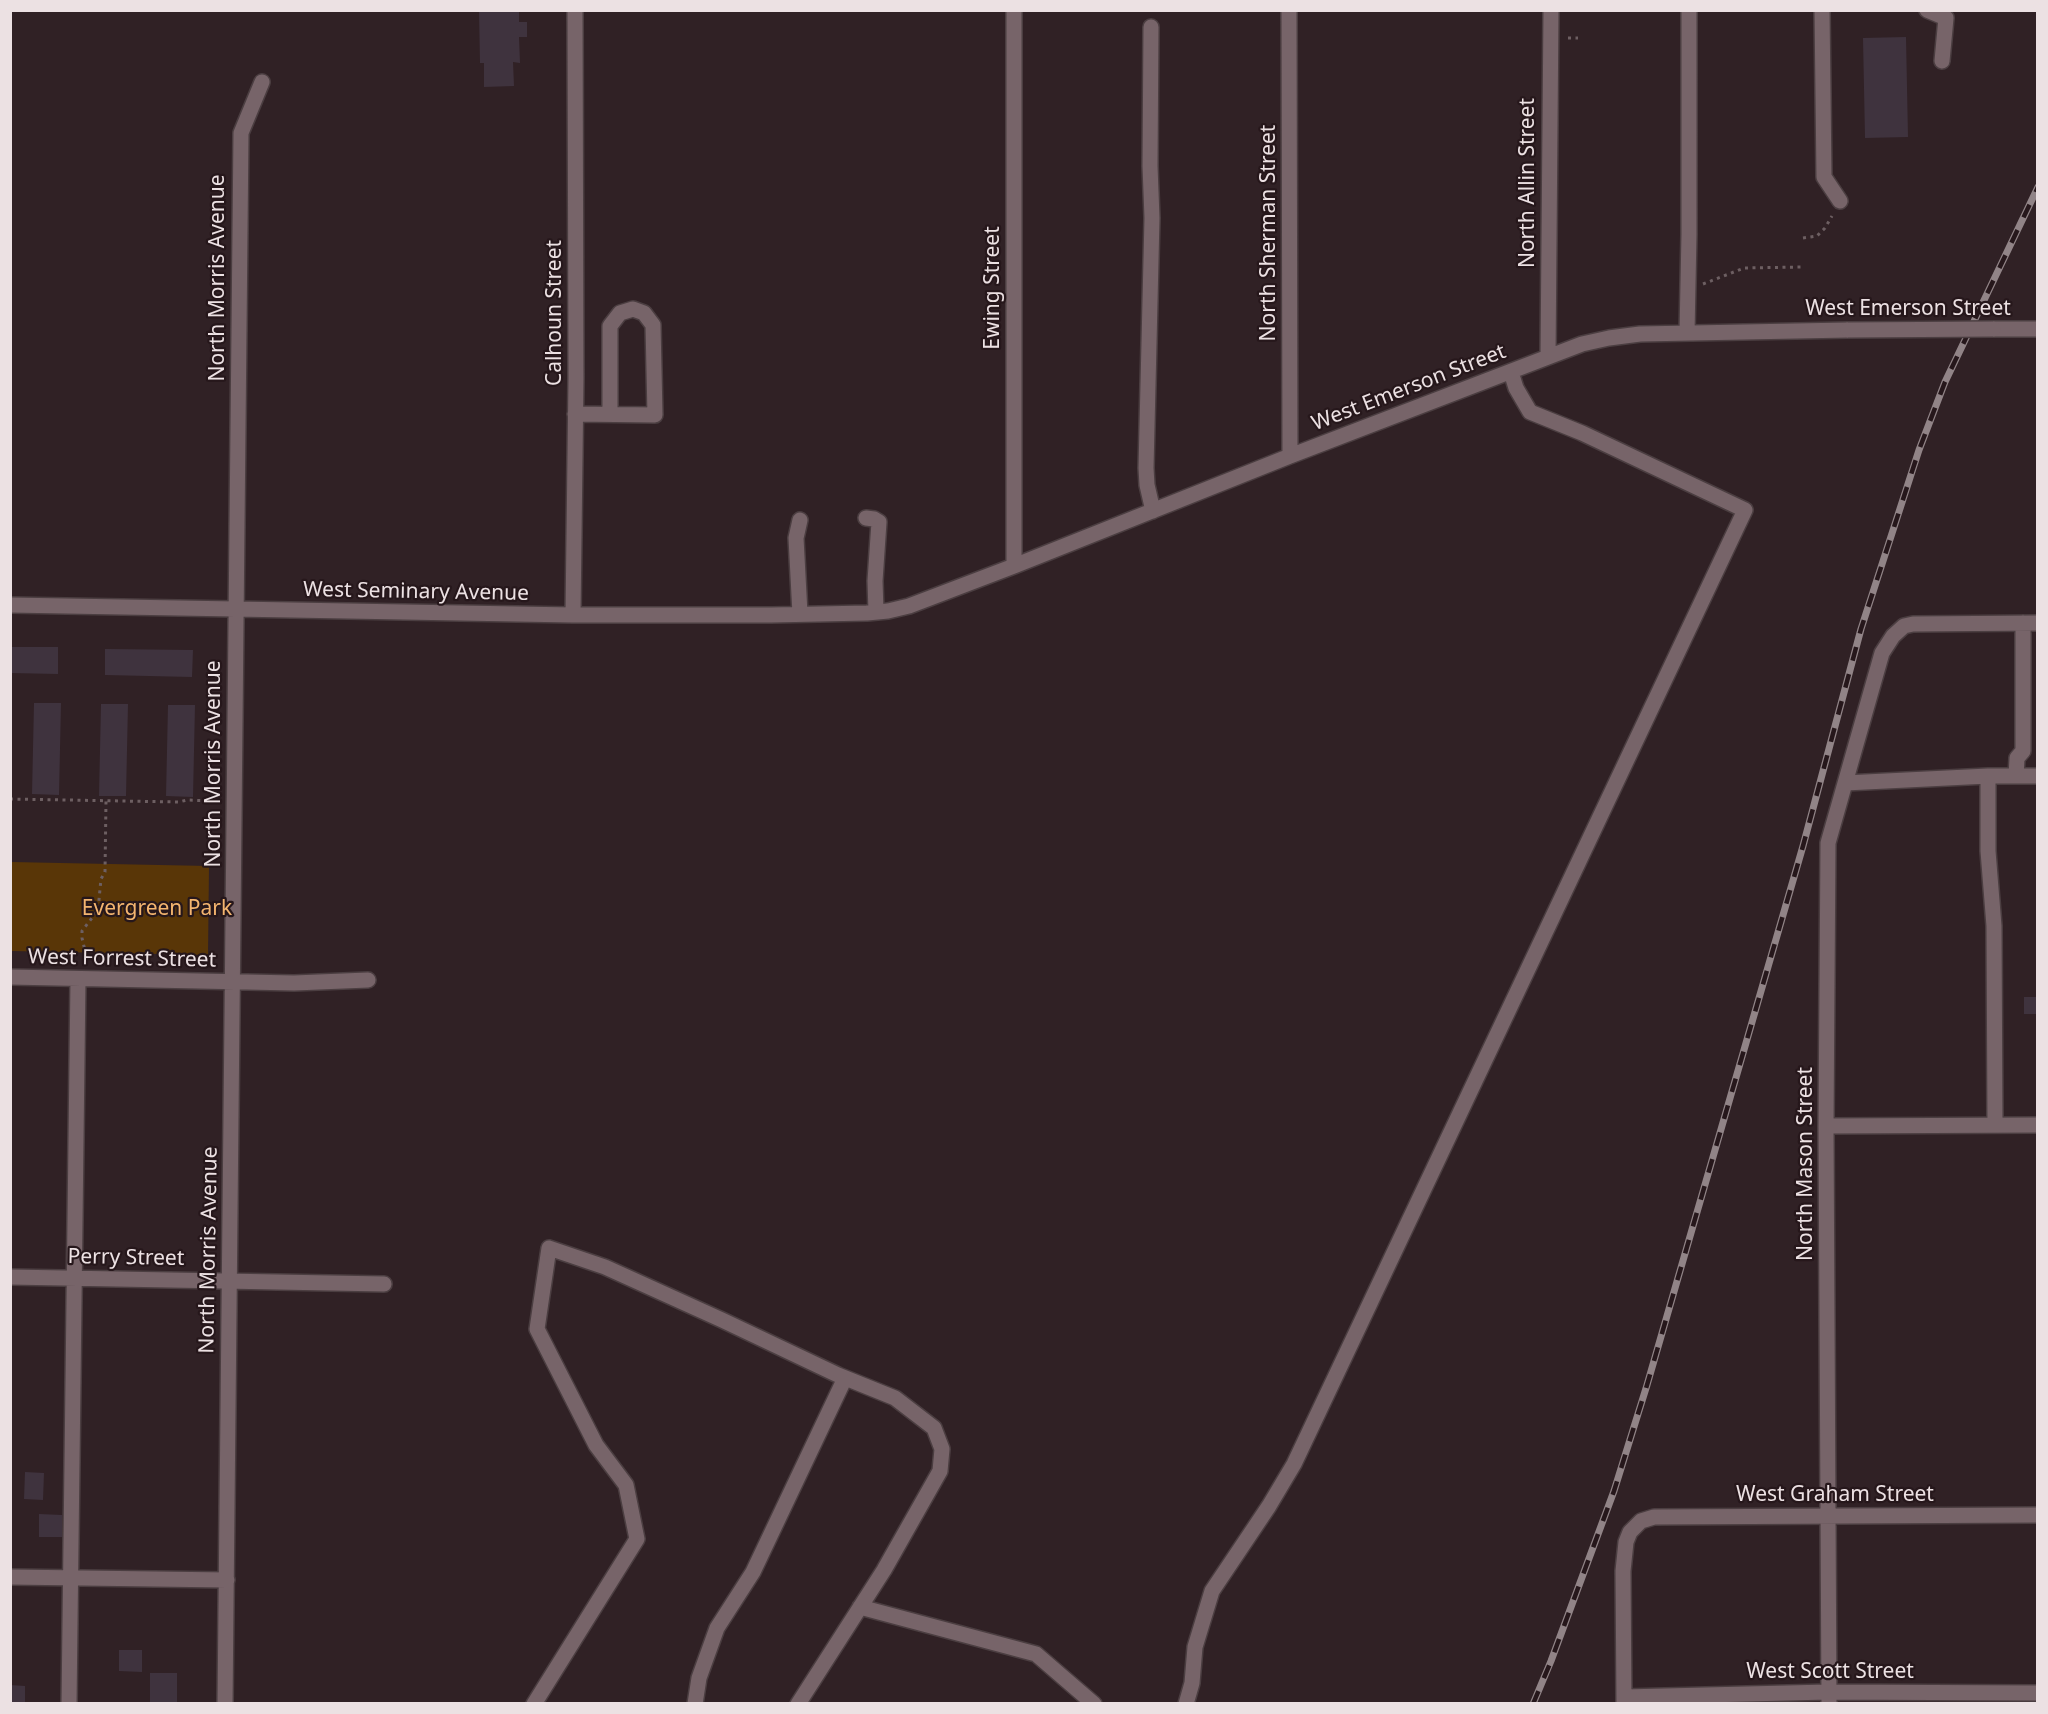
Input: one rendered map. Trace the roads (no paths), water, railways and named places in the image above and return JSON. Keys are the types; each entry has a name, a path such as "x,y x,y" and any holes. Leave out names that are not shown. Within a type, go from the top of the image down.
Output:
{"street":[{"name":"Calhoun Street","path":"573,615 574,10"},
{"name":"Ewing Street","path":"1014,10 1014,566"},
{"name":"North Sherman Street","path":"1289,10 1290,456"},
{"name":"North Allin Street","path":"1548,357 1551,10"},
{"path":"1687,333 1689,10"},
{"path":"1822,10 1824,177 1840,201"},
{"path":"1927,10 1946,18 1942,61"},
{"path":"1151,27 1152,218 1146,468 1147,485 1154,511"},
{"name":"North Morris Avenue","path":"225,1704 241,133 262,82"},
{"path":"575,414 655,415 653,326 644,313 633,309 620,313 610,326 610,414"},
{"name":"West Emerson Street","path":"821,614 876,612 909,606 1582,344 1640,334 2037,329"},
{"path":"1186,1704 1192,1683 1195,1647 1212,1591 1294,1464 1746,510 1582,433 1530,412 1516,388 1511,372"},
{"path":"866,518 879,522 875,580 876,612"},
{"path":"800,520 796,538 800,614"},
{"name":"West Seminary Avenue","path":"10,605 573,615 821,614"},
{"path":"2016,776 2017,758 2023,751 2030,623"},
{"name":"North Mason Street","path":"1828,1698 1826,1126 1828,843 1882,653 1893,636 1904,626 1913,624 2030,623"},
{"path":"1988,776 1988,851 1994,926 1995,1125"},
{"path":"1845,783 2037,776"},
{"name":"West Forrest Street","path":"10,977 294,983 368,980"},
{"path":"69,1704 78,979"},
{"path":"1826,1126 2037,1125"},
{"path":"534,1704 637,1539 626,1485 596,1445 537,1329 549,1248 605,1267 845,1378 895,1398 934,1428 942,1449 940,1471 884,1570 798,1704"},
{"name":"Perry Street","path":"10,1277 384,1284"},
{"path":"694,1704 699,1678 717,1628 753,1572 845,1378"},
{"name":"West Graham Street","path":"1624,1700 1623,1571 1626,1542 1635,1525 1654,1517 2037,1515"},
{"path":"10,1577 227,1580"},
{"path":"860,1608 1036,1654 1094,1704"},
{"name":"West Scott Street","path":"1624,1700 2037,1693"}],"railway":[{"path":"1533,1704 1614,1491 1647,1385 1803,846 1861,629 1919,450 1945,382 2038,187"}],"park label":[{"name":"Evergreen Park","path":"157,909"}]}
